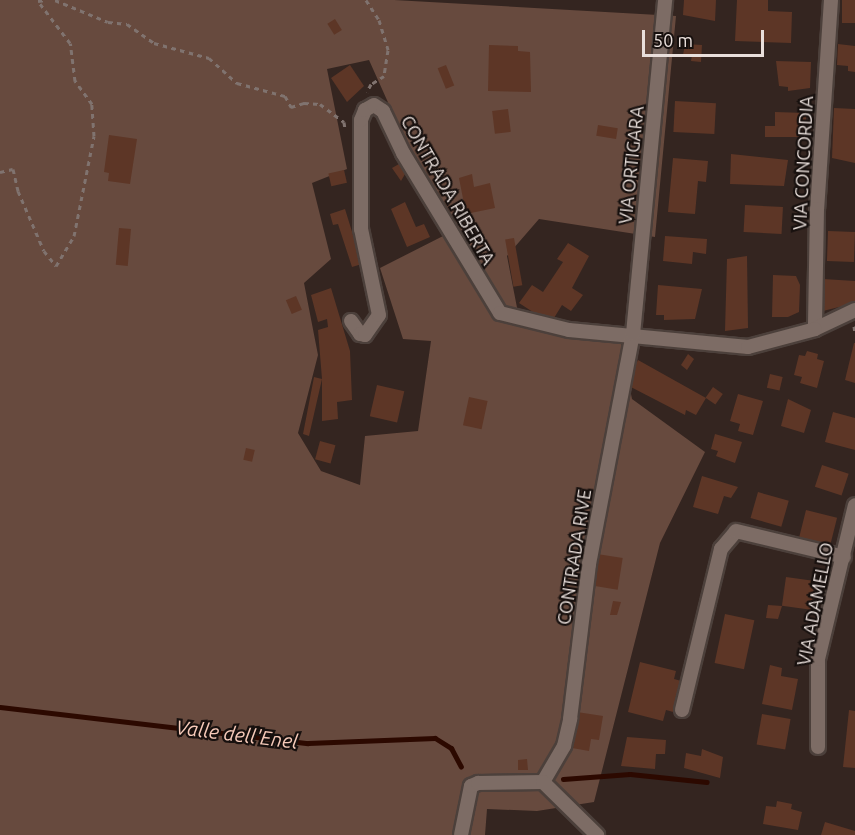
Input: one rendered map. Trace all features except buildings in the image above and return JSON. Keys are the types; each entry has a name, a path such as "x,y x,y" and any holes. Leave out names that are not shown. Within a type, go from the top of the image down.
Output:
{"street":[{"name":"VIA ORTIGARA","path":"633,334 665,0"},
{"name":"VIA CONCORDIA","path":"815,329 817,209 831,0"},
{"name":"CONTRADA RIBERTA","path":"351,321 362,339 379,315 361,229 361,120 365,110 374,105 383,111 403,153 500,313 570,330 633,334"},
{"path":"633,334 748,347 815,329 855,310"},
{"name":"CONTRADA RIVE","path":"543,782 564,746 570,719 589,564 633,334"},
{"name":"VIA ADAMELLO","path":"818,747 818,659 855,505"},
{"path":"682,710 721,549 736,531 844,557"},
{"path":"461,835 471,786 478,783 543,782 597,835"}],"path":[{"path":"0,172 13,169 22,201 44,250 56,266 74,236 94,136 92,104 75,81 69,43 38,1 46,0"},
{"path":"55,0 108,22 127,24 154,43 209,58 237,83 285,96 291,108 304,103 320,104 344,122 347,138"},
{"path":"361,99 371,84 384,76 388,50 380,20 366,0"},
{"path":"855,322 855,334"}],"shaded area":[{"path":"0,0 394,0 676,16 655,237 539,219 507,256 520,323 621,343 632,399 705,452 660,543 594,802 537,811 487,809 485,835 0,835","holes":["369,60 447,234 380,268 403,339 431,341 418,431 365,436 360,485 321,471 298,433 318,355 304,283 331,259 312,183 347,169 327,69"]}],"waterway":[{"name":"Valle dell'Enel","path":"0,707 308,743 435,738 451,748 461,767"},
{"name":"Valle dell'Enel","path":"563,779 630,774 707,782"}]}
